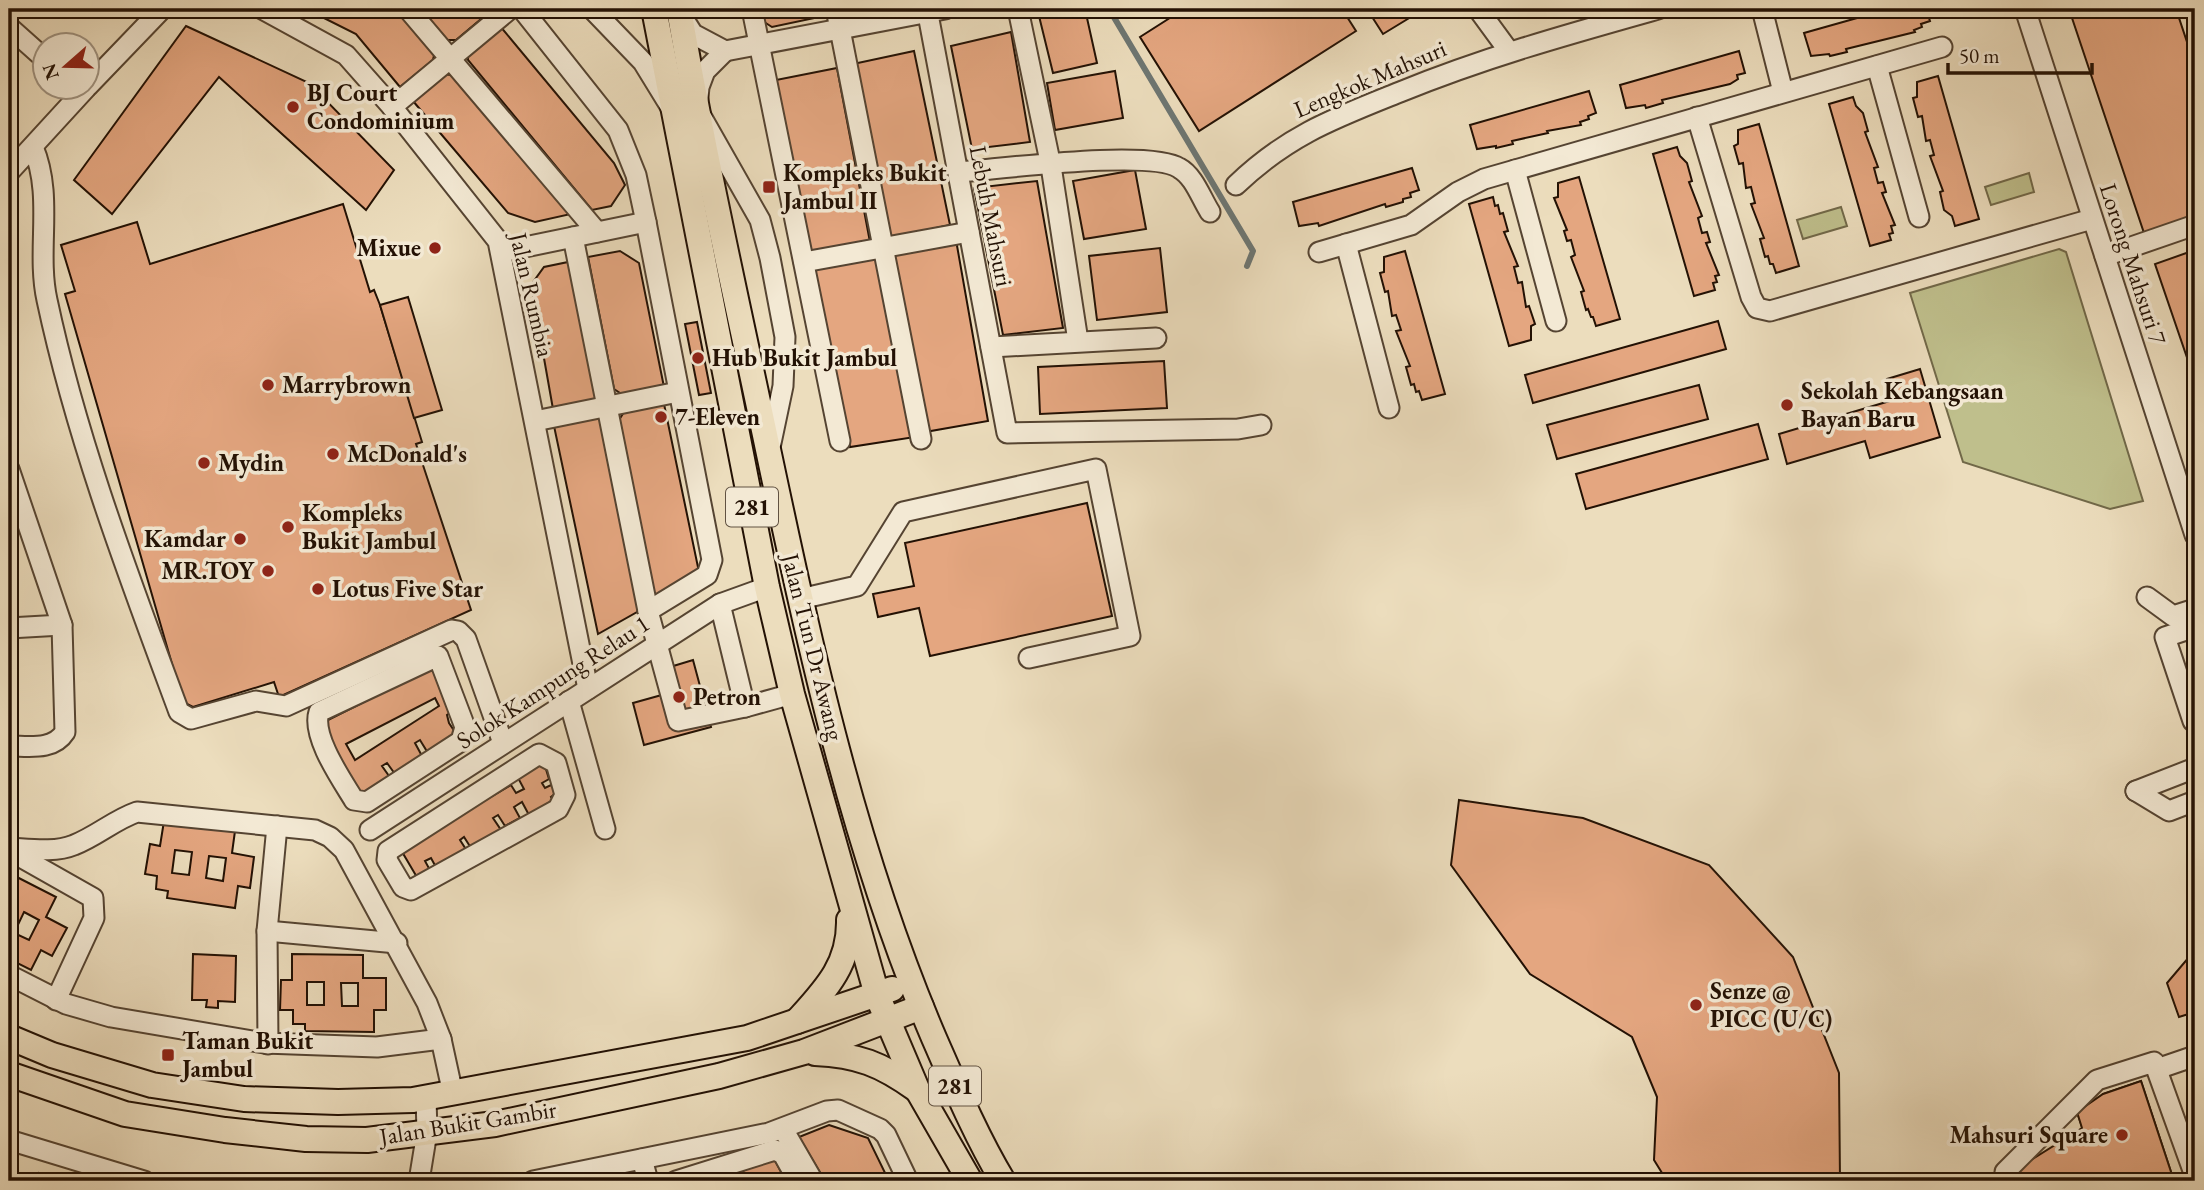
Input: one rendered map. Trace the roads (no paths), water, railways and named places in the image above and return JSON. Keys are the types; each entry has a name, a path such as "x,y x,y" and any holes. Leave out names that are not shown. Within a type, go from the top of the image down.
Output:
{"main road":[{"name":"Jalan Tun Dr Awang","path":"654,9 767,587 792,694 877,995 917,1089 970,1181"},
{"name":"Jalan Tun Dr Awang","path":"680,11 697,109 819,682 878,889 911,981 953,1083 1003,1181"},
{"path":"794,1024 839,971 849,934 848,900"},
{"name":"Jalan Bukit Gambir","path":"9,1038 52,1055 152,1085 231,1097 338,1102 426,1098 747,1038 794,1024 911,981"},
{"name":"Jalan Bukit Gambir","path":"9,1074 125,1114 225,1130 306,1139 366,1140 495,1124 719,1076 804,1052 921,1007"},
{"path":"804,1052 847,1054 874,1062 917,1089"}],"street":[{"path":"102,69 162,9"},
{"name":"Jalan Rumbia","path":"262,9 346,55 494,232 501,252 588,689"},
{"path":"408,9 597,232"},
{"path":"392,107 510,9"},
{"path":"522,9 618,130 636,175 646,222 712,560 707,575 648,611"},
{"path":"592,9 643,62 672,110"},
{"path":"752,9 840,441"},
{"path":"836,9 921,439"},
{"path":"1018,9 1051,166 1078,341"},
{"path":"1478,9 1508,50"},
{"path":"1762,9 1783,92"},
{"name":"Lorong Mahsuri 7","path":"2025,9 2092,219 2191,510 2195,535"},
{"path":"680,11 693,34 725,51 760,47 933,10"},
{"name":"Lebuh Mahsuri","path":"933,10 958,172 1007,433 1238,429 1261,425"},
{"name":"Lengkok Mahsuri","path":"1236,185 1282,145 1307,130 1508,50 1648,10"},
{"path":"9,27 32,48"},
{"path":"1319,253 1411,225 1458,192 1484,179 1942,47"},
{"path":"725,51 705,71 699,87 697,109 760,220 770,258 785,337 783,386 769,453"},
{"path":"1877,66 1919,217"},
{"path":"10,170 71,102"},
{"path":"1697,117 1757,308 1770,311 2092,219"},
{"path":"33,147 43,176 46,297 81,436 178,712 191,719 256,701 286,706 452,630 458,631 466,639 503,743"},
{"path":"958,172 1135,159 1163,160 1189,176 1210,212"},
{"path":"1516,170 1556,321"},
{"path":"501,252 646,222"},
{"path":"2105,256 2195,225"},
{"path":"804,262 970,232"},
{"path":"573,237 648,611 678,721 792,694"},
{"path":"1346,244 1389,408"},
{"path":"991,347 1156,338"},
{"path":"535,421 678,392"},
{"path":"800,599 857,586 903,512 1096,468 1130,636 1029,658"},
{"path":"9,469 62,625 65,732 60,740 50,746 9,746"},
{"name":"Solok Kampung Relau 1","path":"367,802 374,827 720,604 767,587"},
{"path":"2147,597 2173,616 2195,609"},
{"path":"720,604 745,707"},
{"path":"9,628 62,625"},
{"path":"2193,722 2165,637 2195,627"},
{"path":"438,656 465,727 465,735 458,743 367,802 354,800 329,758 318,726 319,712 438,656"},
{"path":"569,701 605,829"},
{"path":"458,743 472,795"},
{"path":"539,754 556,763 565,795 558,809 411,890 403,887 387,860 388,850 472,795 539,754"},
{"path":"2195,768 2136,791 2169,811 2195,801"},
{"path":"9,849 62,849 75,845 119,818 137,812 314,830 330,836 344,849 427,1003 441,1039 453,1094"},
{"path":"268,1044 267,932 277,826"},
{"path":"9,849 93,898 94,918 56,1000"},
{"path":"267,932 397,943"},
{"path":"9,975 56,1000 111,1017 268,1044 377,1047 441,1039"},
{"path":"2157,1069 2195,1056"},
{"path":"2006,1181 2005,1172 2097,1080 2154,1062 2195,1176"},
{"path":"419,1180 415,1134 426,1098"},
{"path":"533,1181 783,1129 827,1111 838,1110 880,1129 886,1135 908,1181"},
{"path":"783,1129 813,1181"},
{"path":"9,1140 144,1181"},
{"path":"950,1148 958,1181"},
{"path":"676,1181 775,1150 783,1154 798,1181"},
{"path":"642,1159 648,1181"}],"waterway":[{"path":"1109,9 1253,251 1247,266"}],"place":[{"name":"BJ Court Condominium","path":"293,107"},
{"name":"Kompleks Bukit Jambul II","path":"769,187"},
{"name":"Mixue","path":"435,248"},
{"name":"Hub Bukit Jambul","path":"698,358"},
{"name":"Marrybrown","path":"268,385"},
{"name":"Sekolah Kebangsaan Bayan Baru","path":"1787,405"},
{"name":"7-Eleven","path":"661,417"},
{"name":"McDonald's","path":"333,454"},
{"name":"Mydin","path":"204,463"},
{"name":"Kompleks Bukit Jambul","path":"288,527"},
{"name":"Kamdar","path":"240,539"},
{"name":"MR.TOY","path":"268,571"},
{"name":"Lotus Five Star","path":"318,589"},
{"name":"Petron","path":"679,697"},
{"name":"Senze @ PICC (U/C)","path":"1696,1005"},
{"name":"Taman Bukit Jambul","path":"168,1055"},
{"name":"Mahsuri Square","path":"2122,1135"}]}
